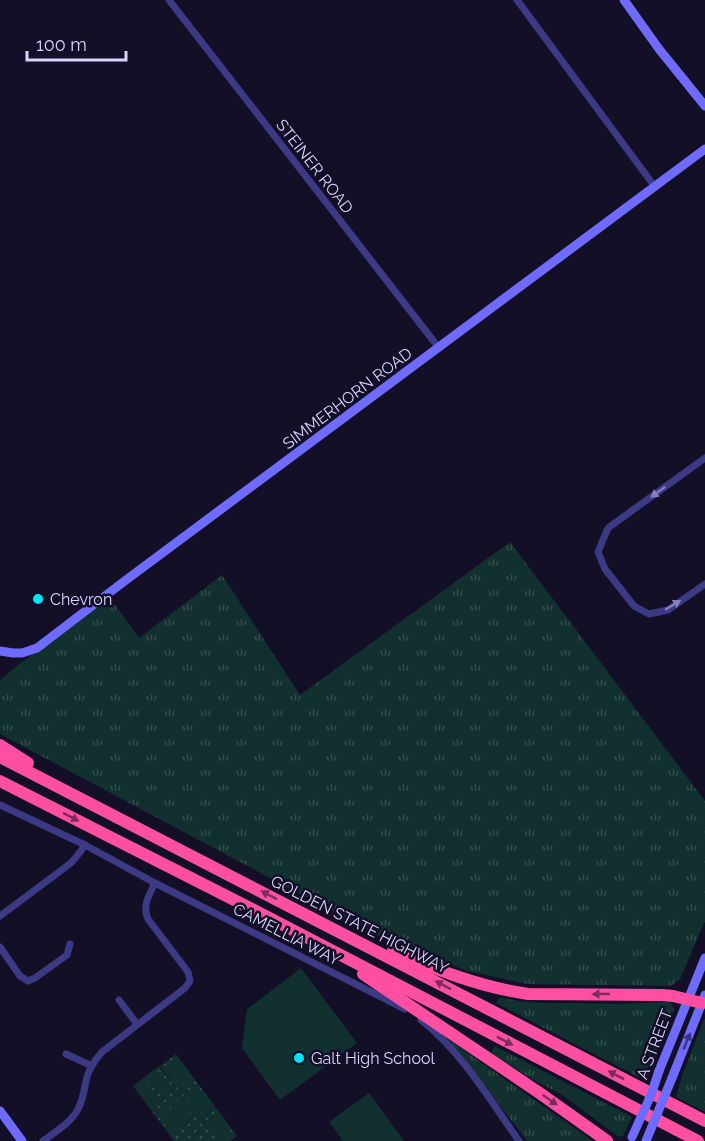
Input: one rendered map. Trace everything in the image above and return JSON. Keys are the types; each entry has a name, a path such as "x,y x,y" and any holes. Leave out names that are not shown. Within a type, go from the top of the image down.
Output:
{"highway":[{"path":"0,745 82,798"},
{"name":"GOLDEN STATE HIGHWAY","path":"0,756 705,1121"},
{"path":"0,783 309,939 698,1141"},
{"path":"301,912 433,968 506,991 528,994 662,995 704,1001"},
{"path":"309,939 531,1087 607,1141"}],"street":[{"name":"STEINER ROAD","path":"169,0 439,348"},
{"path":"517,0 655,187"},
{"path":"624,0 705,106"},
{"name":"SIMMERHORN ROAD","path":"0,651 22,653 39,646 705,148"},
{"path":"705,458 608,528 598,552 605,569 634,606 649,614 668,610 705,584"},
{"name":"CAMELLIA WAY","path":"0,805 85,845 155,883 394,1003 423,1021 457,1054 519,1141"},
{"path":"0,916 70,863 85,845"},
{"path":"43,1141 75,1115 83,1100 86,1081 92,1066 102,1052 185,988 190,981 188,972 146,914 146,901 155,883"},
{"path":"0,947 20,976 28,981 67,955 70,944"},
{"name":"A STREET","path":"631,1139 651,1095 705,958"},
{"path":"119,1000 137,1024"},
{"name":"A STREET","path":"646,1141 704,1001"},
{"path":"66,1054 92,1066"},
{"path":"0,1111 22,1141"}],"green space":[{"path":"510,542 705,801 705,921 680,979 671,986 527,984 467,971 379,936 0,734 0,680 110,598 139,638 222,575 300,695"},
{"path":"301,968 357,1043 280,1100 242,1048 247,1009"},
{"path":"500,997 548,1003 666,1002 671,1003 674,1009 646,1081 496,1003"},
{"path":"705,1019 705,1112 676,1097"},
{"path":"438,1032 593,1141 527,1141 470,1066"},
{"path":"495,1046 632,1117 623,1136 619,1137 562,1095 491,1053"},
{"path":"176,1054 237,1136 230,1141 174,1141 133,1086 159,1066 195,1114 160,1066"},
{"path":"175,1058 191,1078 178,1087 163,1067"},
{"path":"159,1071 173,1090 164,1097 150,1078"},
{"path":"146,1081 160,1100 151,1106 137,1087"},
{"path":"196,1085 211,1105 199,1115 183,1094"},
{"path":"369,1093 404,1141 343,1141 329,1122"},
{"path":"179,1099 193,1118 184,1125 170,1106"},
{"path":"167,1108 181,1127 172,1134 158,1115"},
{"path":"217,1113 232,1133 222,1141 219,1141 204,1122"}],"place":[{"name":"Chevron","path":"38,599"},
{"name":"Galt High School","path":"299,1058"}]}
